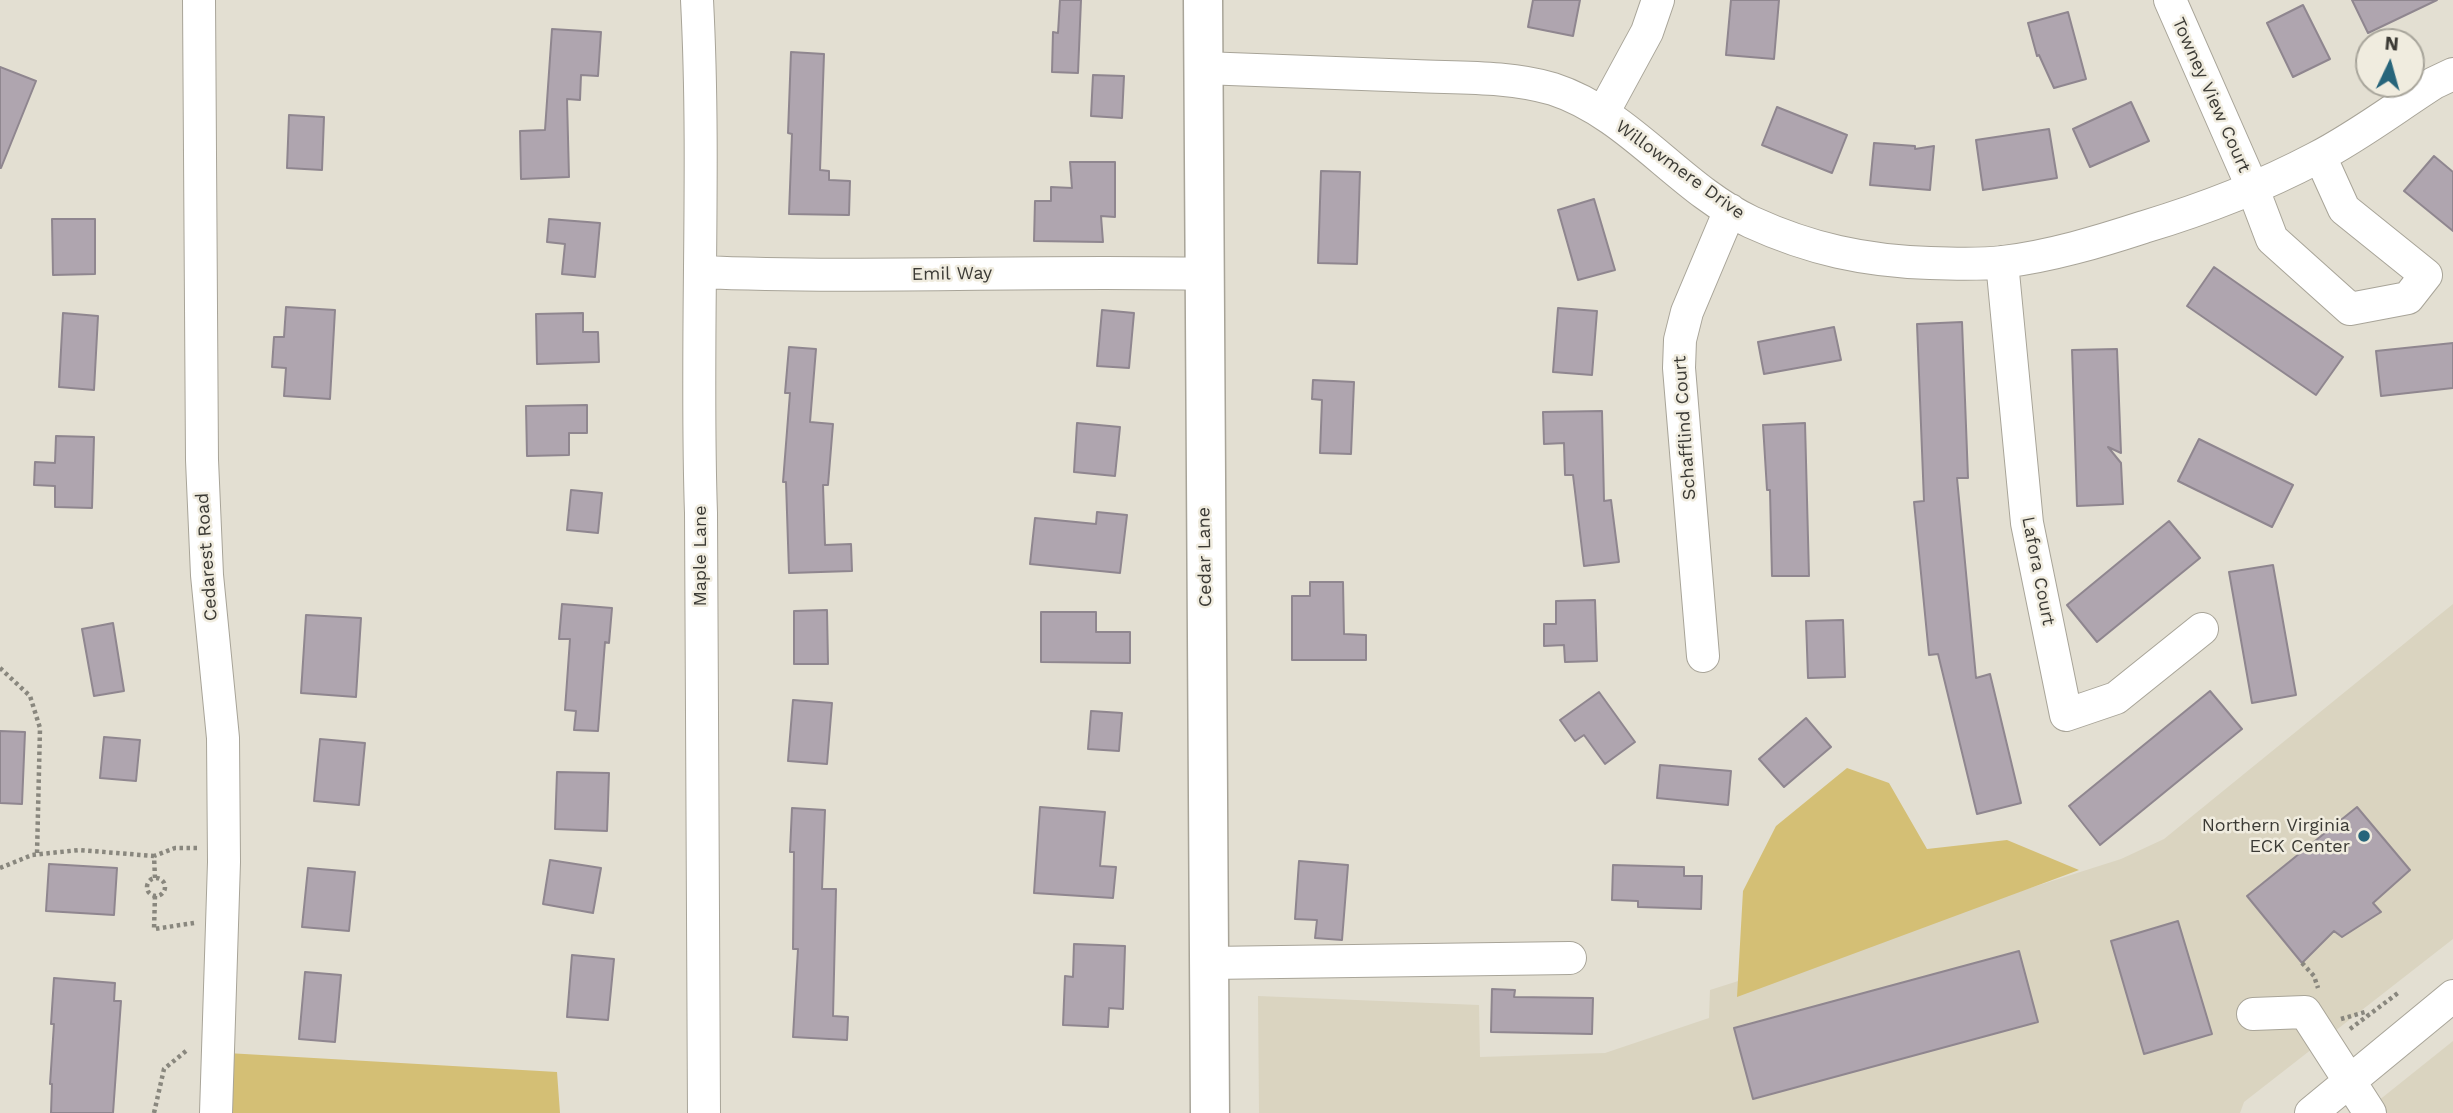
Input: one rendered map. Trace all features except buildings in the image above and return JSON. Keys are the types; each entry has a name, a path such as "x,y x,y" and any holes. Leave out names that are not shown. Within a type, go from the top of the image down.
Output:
{"main road":[{"name":"Cedar Lane","path":"1203,0 1210,1113"}],"street":[{"name":"Cedarest Road","path":"200,0 202,460 207,575 223,738 224,862 216,1113"},
{"name":"Maple Lane","path":"697,0 704,1113"},
{"path":"1603,113 1647,32 1658,0"},
{"name":"Towney View Court","path":"2170,0 2253,189 2272,239 2350,309 2408,298 2426,275 2344,209 2320,156"},
{"name":"Willowmere Drive","path":"1203,68 1457,78 1550,88 1573,96 1603,113 1730,210 1748,220 1799,242 1846,255 1891,262 1952,264 2003,262 2094,243 2201,209 2253,189 2320,156 2434,83 2453,74"},
{"name":"Schafflind Court","path":"1703,656 1679,368 1680,340 1687,312 1730,210"},
{"name":"Lafora Court","path":"2003,262 2027,523 2066,715 2116,698 2202,629"},
{"name":"Emil Way","path":"700,272 844,275 1121,272 1204,274"},
{"path":"1209,962 1570,958"},
{"path":"2311,1113 2453,996"},
{"path":"2253,1014 2305,1012 2370,1113"}],"path":[{"path":"0,668 30,696 40,728 37,854"},
{"path":"0,868 37,854 79,850 154,856 175,848 197,848 203,858"},
{"path":"154,856 155,878"},
{"path":"161,879 165,887 161,895 155,896 148,891 147,885 150,880 161,879"},
{"path":"155,896 154,929 194,923 198,914"},
{"path":"2349,1030 2398,993"},
{"path":"154,1113 164,1069 186,1051"}],"shaded area":[{"path":"2453,604 2453,939 2244,1102 2240,1113 1259,1113 1258,996 1479,1005 1480,1057 1605,1053 1709,1018 1710,990 2121,859 2164,839"},
{"path":"1847,768 1889,783 1927,849 2007,840 2079,870 1737,997 1743,891 1776,826"},
{"path":"2453,1041 2453,1113 2363,1113"},
{"path":"227,1053 557,1072 560,1113 232,1113"}],"place":[{"name":"Northern Virginia ECK Center","path":"2364,836"}]}
